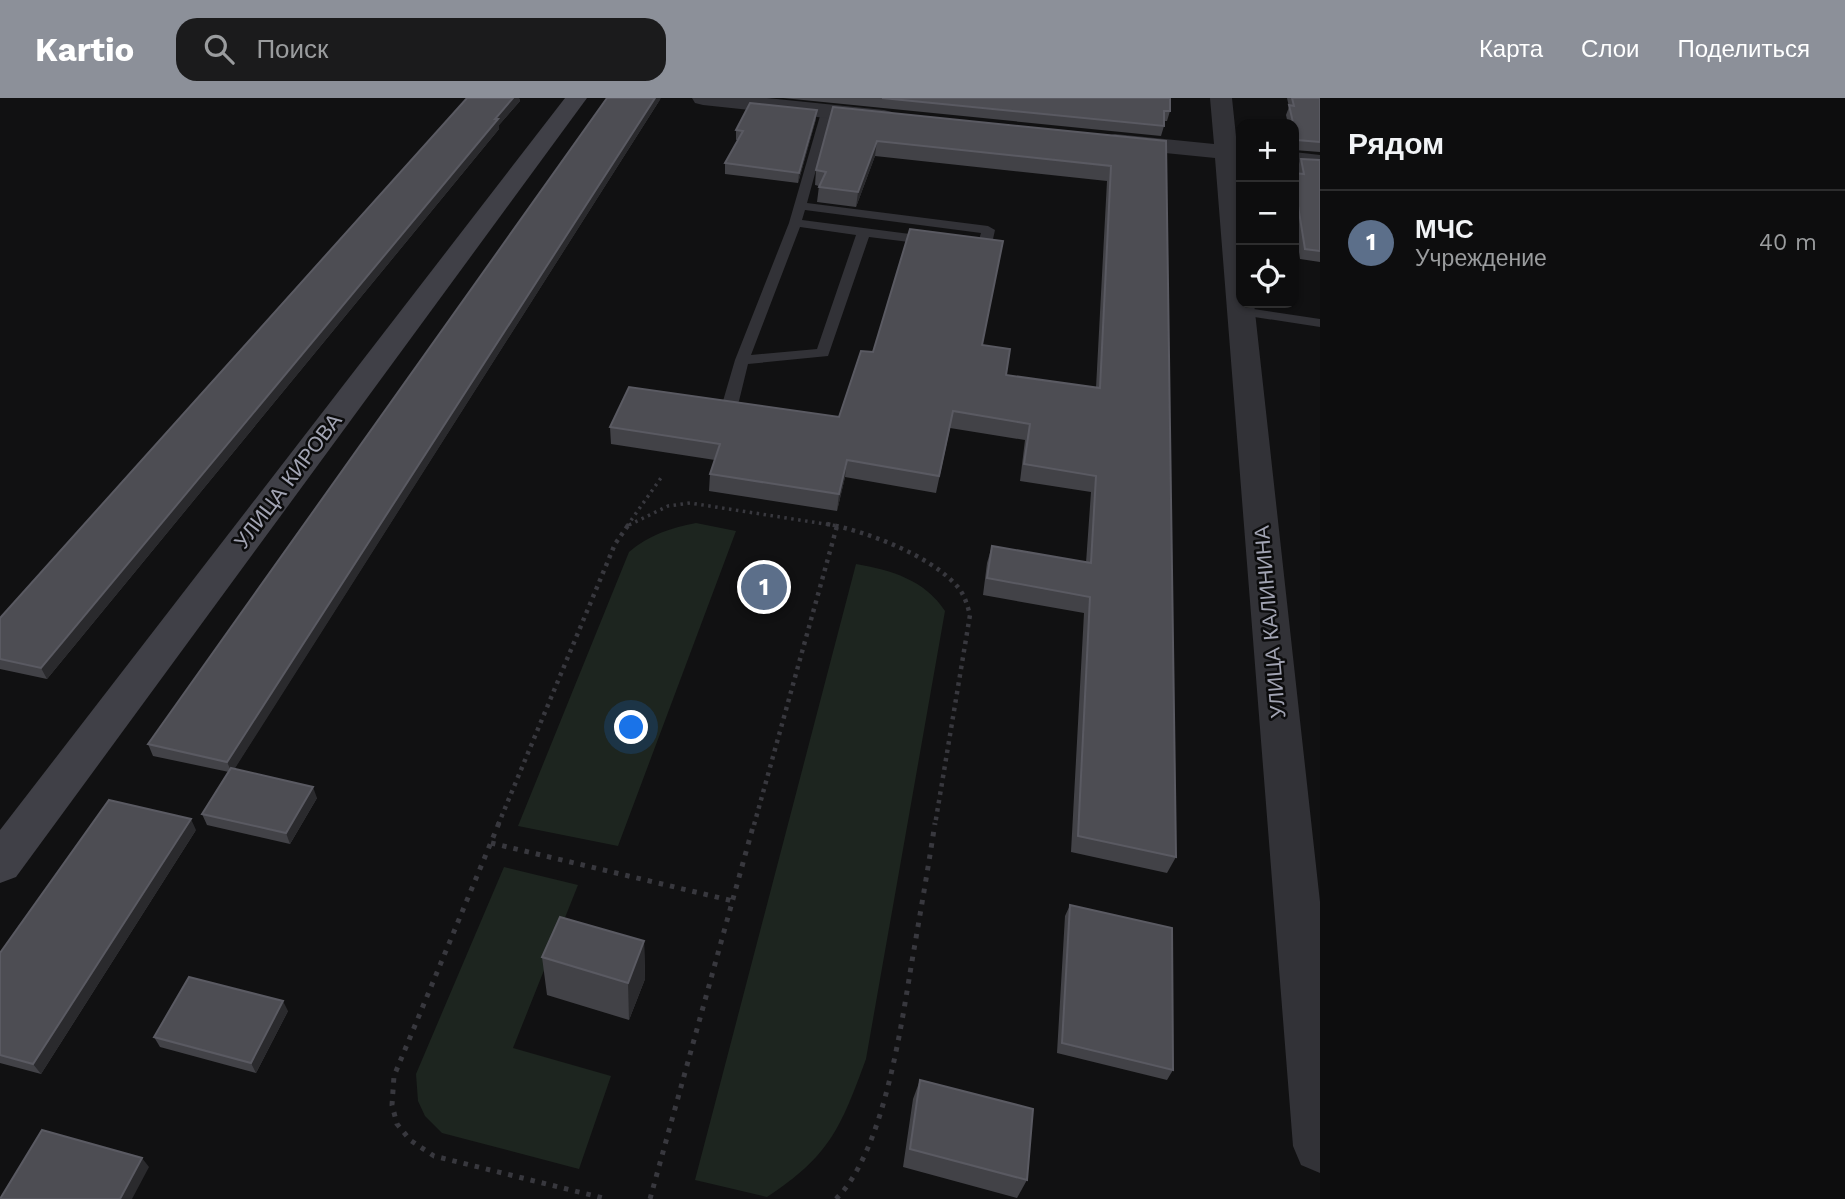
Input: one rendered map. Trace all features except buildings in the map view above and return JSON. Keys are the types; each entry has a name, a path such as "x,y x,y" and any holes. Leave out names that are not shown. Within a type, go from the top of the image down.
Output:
{"street":[{"name":"УЛИЦА КИРОВА","path":"0,864 576,98"},
{"path":"703,98 826,111 870,107 909,120"},
{"name":"УЛИЦА КАЛИНИНА","path":"1222,98 1234,153 1240,311 1320,1146"},
{"path":"1088,138 1234,153"},
{"path":"1299,160 1320,162"}],"lane":[{"path":"731,401 742,360 795,223 826,111"},
{"path":"795,223 984,248 988,230 800,206"},
{"path":"742,360 823,353 864,232"},
{"path":"1240,311 1320,323"}],"path":[{"path":"607,1199 434,1156 414,1144 395,1125 391,1101 394,1076 615,544 663,475"},
{"path":"629,525 668,506 690,503 837,526 881,541 939,572 956,584 966,600 970,615 895,1065 868,1146 845,1190 836,1199"},
{"path":"650,1199 837,526"},
{"path":"491,843 733,901"}],"shaded area":[{"path":"696,523 736,531 618,846 518,826 629,552 660,533"},
{"path":"856,564 906,578 928,591 945,611 866,1059 849,1103 831,1138 806,1168 767,1197 695,1180"},
{"path":"504,867 578,885 513,1048 611,1076 579,1169 442,1133 425,1116 418,1101 416,1074"}],"place":[{"name":"МЧС","path":"764,587"}]}
